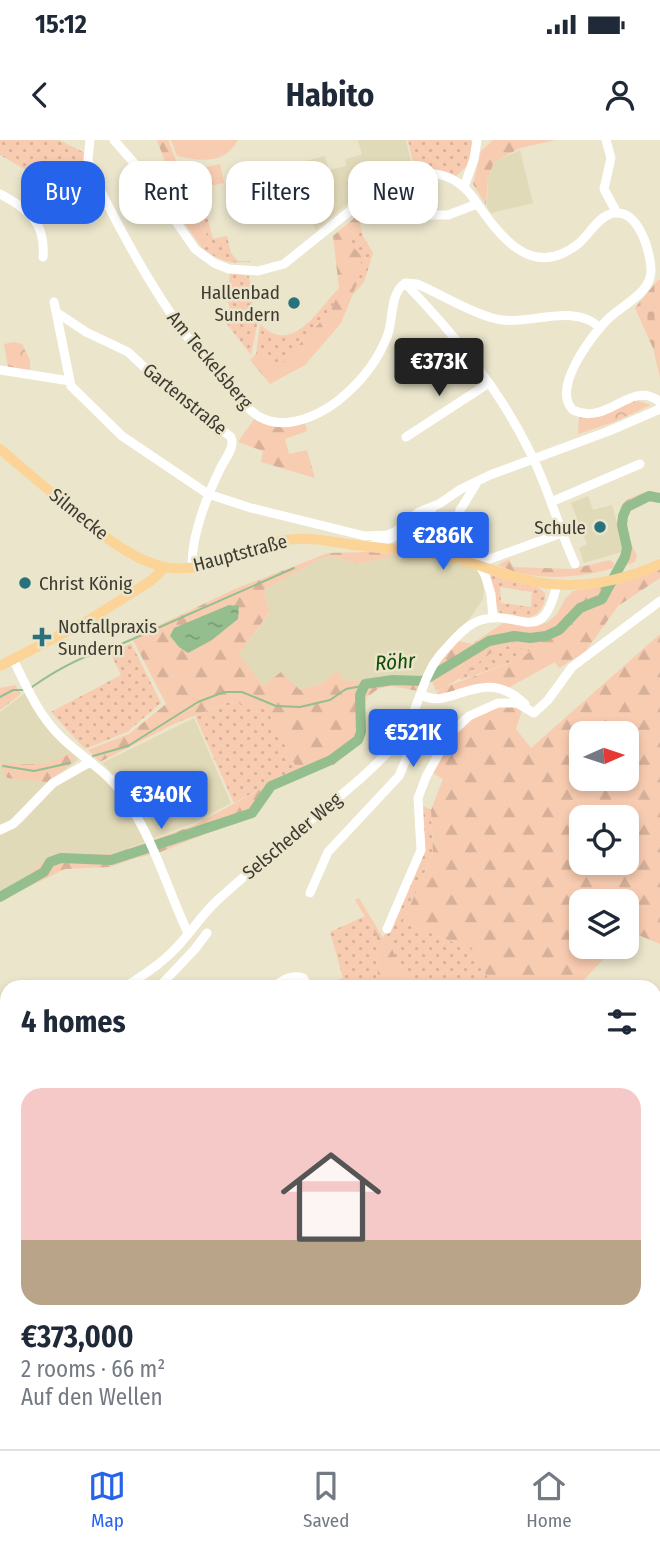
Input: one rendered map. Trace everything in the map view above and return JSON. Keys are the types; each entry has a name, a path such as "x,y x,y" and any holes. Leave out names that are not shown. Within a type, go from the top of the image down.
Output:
{"main road":[{"name":"Silmecke","path":"0,449 104,536 128,553 165,567"},
{"name":"Hauptstraße","path":"165,567 192,568 207,565 257,547 307,538 398,548 463,560 535,582 557,584 597,583 626,577 660,564"},
{"path":"0,666 89,620 152,580 165,567"}],"street":[{"name":"Am Teckelsberg","path":"90,140 88,159 91,172 155,291 224,382 249,409 262,418 278,422 312,416 329,408 349,392 378,357 391,326 396,292 405,283"},
{"path":"114,140 141,171 195,249 214,263 229,269 258,271 284,264 368,196 396,177 408,174 429,173 448,178 464,187 492,225 512,246 527,255 539,258 566,251 605,217 617,213 628,215 636,224 648,254 651,276 640,292 600,328 581,355 569,381 566,396 570,408 582,414 597,414 640,394 660,402"},
{"path":"464,187 474,159 477,140"},
{"path":"606,140 611,158 604,190 617,213"},
{"path":"0,194 30,212 36,220 43,257"},
{"path":"438,215 448,215 477,204"},
{"path":"405,283 417,284 496,319 576,317 588,319 600,328"},
{"path":"405,283 460,344 513,419 533,459 575,564"},
{"name":"Gartenstraße","path":"69,381 55,307 86,332 128,352 160,382 231,437 233,446 208,494 194,547 192,568"},
{"path":"0,370 69,381 122,436 208,494 251,508 365,536 391,533 419,512 435,506 478,481 660,409"},
{"path":"406,437 489,383"},
{"path":"551,502 640,464"},
{"path":"478,481 460,510 458,521 489,585 493,618 524,623 539,621 549,611 557,584"},
{"path":"371,546 412,530 435,506"},
{"path":"479,563 562,533"},
{"path":"534,713 548,700 572,667 660,601"},
{"name":"Selscheder Weg","path":"135,980 167,957 217,900 349,788 395,745 423,692 436,660 477,621 493,618"},
{"path":"13,659 28,689 59,735 115,784 135,813 188,933"},
{"path":"423,692 430,699 438,699 485,687 502,688 514,694 534,713"},
{"path":"387,929 421,850 418,798 449,735 469,716 498,703 517,703 534,713"},
{"path":"310,893 328,852 399,776 418,734 406,727"},
{"path":"0,830 13,824 52,783 90,762"},
{"path":"166,980 206,933"},
{"path":"285,980 296,976 304,980"}],"shaded area":[{"path":"358,140 406,140 411,161 348,161 348,203 334,215 334,169 346,166 345,159 362,155"},
{"path":"520,150 533,203 491,213 487,207 488,178 494,162"},
{"path":"325,156 326,161 305,161"},
{"path":"313,224 323,224 316,230"},
{"name":"Schule","path":"588,496 593,510 612,505 625,551 584,563 579,548 587,544 571,503"},
{"path":"443,528 457,532 481,574 483,599 470,618 429,662 423,679 344,681 337,672 323,683 300,690 263,687 239,654 269,614 264,590 322,558 331,556 360,564 398,555"},
{"path":"25,693 53,733 79,759 41,789 15,817 0,825 0,712"},
{"path":"194,718 231,803 194,823 154,838 120,781 102,763"},
{"path":"94,767 115,786 147,841 113,854 60,854 45,859 18,885 0,893 0,836 22,823 56,786 74,773"}],"green space":[{"path":"0,140 59,140 85,153 88,161 21,161 21,167 0,155"},
{"path":"157,140 168,140 176,161 165,161"},
{"path":"171,140 238,140 226,154 204,160 177,156"},
{"path":"408,140 470,140 473,143 468,165 456,176 438,170 438,161 413,161"},
{"path":"493,140 556,140 520,148 494,162 488,178 486,205 473,184 481,151"},
{"path":"220,164 224,183 212,186 212,166"},
{"path":"348,223 360,224 347,241 362,256 359,279 341,323 305,365 270,384 250,360 260,354 278,367 331,311 339,288 333,236"},
{"path":"185,224 200,224 210,241 202,248"},
{"path":"200,224 209,224 213,239 227,236 231,253 238,261 252,261 238,262 226,261 214,256 202,248 210,241"},
{"path":"360,224 363,236 373,253 364,282 353,295 359,279 347,241"},
{"path":"230,273 249,276 253,310 258,320 251,355 224,320 231,313 227,298"},
{"path":"658,280 660,378 653,348 635,308"},
{"path":"339,288 331,312 278,368 260,354 256,354 260,324 272,333 294,333 313,318"},
{"path":"4,344 22,344 30,360 30,370 8,367"},
{"path":"635,400 651,405 614,422 578,434 579,416 601,414"},
{"path":"255,418 273,426 305,422 307,431 285,439 289,454 307,450 315,478 261,462 263,451 238,442"},
{"path":"646,492 660,493 660,503 643,502 632,508 628,514 627,528 637,556 635,562 623,566 628,550 620,509 632,497"},
{"path":"370,552 398,555 360,564 331,556 322,558 264,590 269,613 239,654 263,686 281,672 300,690 323,683 337,671 344,681 423,679 418,691 391,686 378,689 367,697 358,737 334,765 329,763 274,789 255,814 158,853 110,867 65,869 0,901 0,893 18,885 45,859 60,854 113,854 195,825 297,769 266,708 229,702 176,723 100,762 88,750 129,734 166,704 132,638 235,589 328,553"},
{"path":"509,559 513,567 572,569 610,560 614,563 613,568 599,572 555,577 525,574 498,565"},
{"path":"660,568 660,578 618,606 585,652 559,668 555,662 508,688 439,698 437,692 443,688 436,691 432,681 438,664 458,641 472,644 503,623 536,626 548,622 573,591 614,585","holes":["512,645 530,652 518,660 445,687 503,647"]},
{"path":"490,575 539,588 545,593 541,609 529,618 521,620 507,618 501,614","holes":["500,587 532,592 531,607 501,603"]},
{"path":"660,634 660,944 639,935 639,889 569,889 569,959 604,959 584,980 489,980 475,951 403,922 433,853 431,810 443,779 431,772 449,738 462,725 500,704 515,705 522,710 516,729 531,748"},
{"path":"131,643 161,703 127,732 85,749 51,712 121,675 111,654"},
{"path":"513,645 531,652 518,660 461,680 460,678 484,657"},
{"path":"15,685 21,694 0,710 0,688"},
{"path":"229,702 266,708 297,769 234,803 195,716"},
{"path":"70,753 75,760 48,782 7,778 1,763 45,763"},
{"path":"419,804 431,810 433,853 403,922 476,951 489,980 406,980 389,942 383,938 423,852"},
{"path":"359,898 383,938 389,942 406,980 378,980 377,936 355,900"},
{"path":"365,916 377,936 378,980 337,980 343,978 330,932"}],"water":[{"path":"229,605 239,606 238,619 212,640 188,653 170,636 174,628"}],"waterway":[{"name":"Röhr","path":"156,845 252,813 271,786 331,760 358,740 361,732 360,695 365,684 393,680 423,681 489,641 514,636 546,636 559,630 580,608 602,599 625,557 627,548 622,525 627,507 649,496 660,498"},
{"path":"32,687 84,657 119,645 294,568"},
{"path":"93,756 128,746 198,702 224,692 242,692 276,706 300,707 330,700 346,689 362,686"},
{"path":"0,697 13,690 23,690"},
{"path":"3,766 34,771 70,763"},
{"name":"Röhr","path":"0,897 44,872 50,862 61,858 111,860 148,848"}],"place":[{"name":"Hallenbad Sundern","path":"294,303"},
{"name":"Schule","path":"600,527"},
{"name":"Christ König","path":"25,583"},
{"name":"Notfallpraxis Sundern","path":"42,637"}]}
